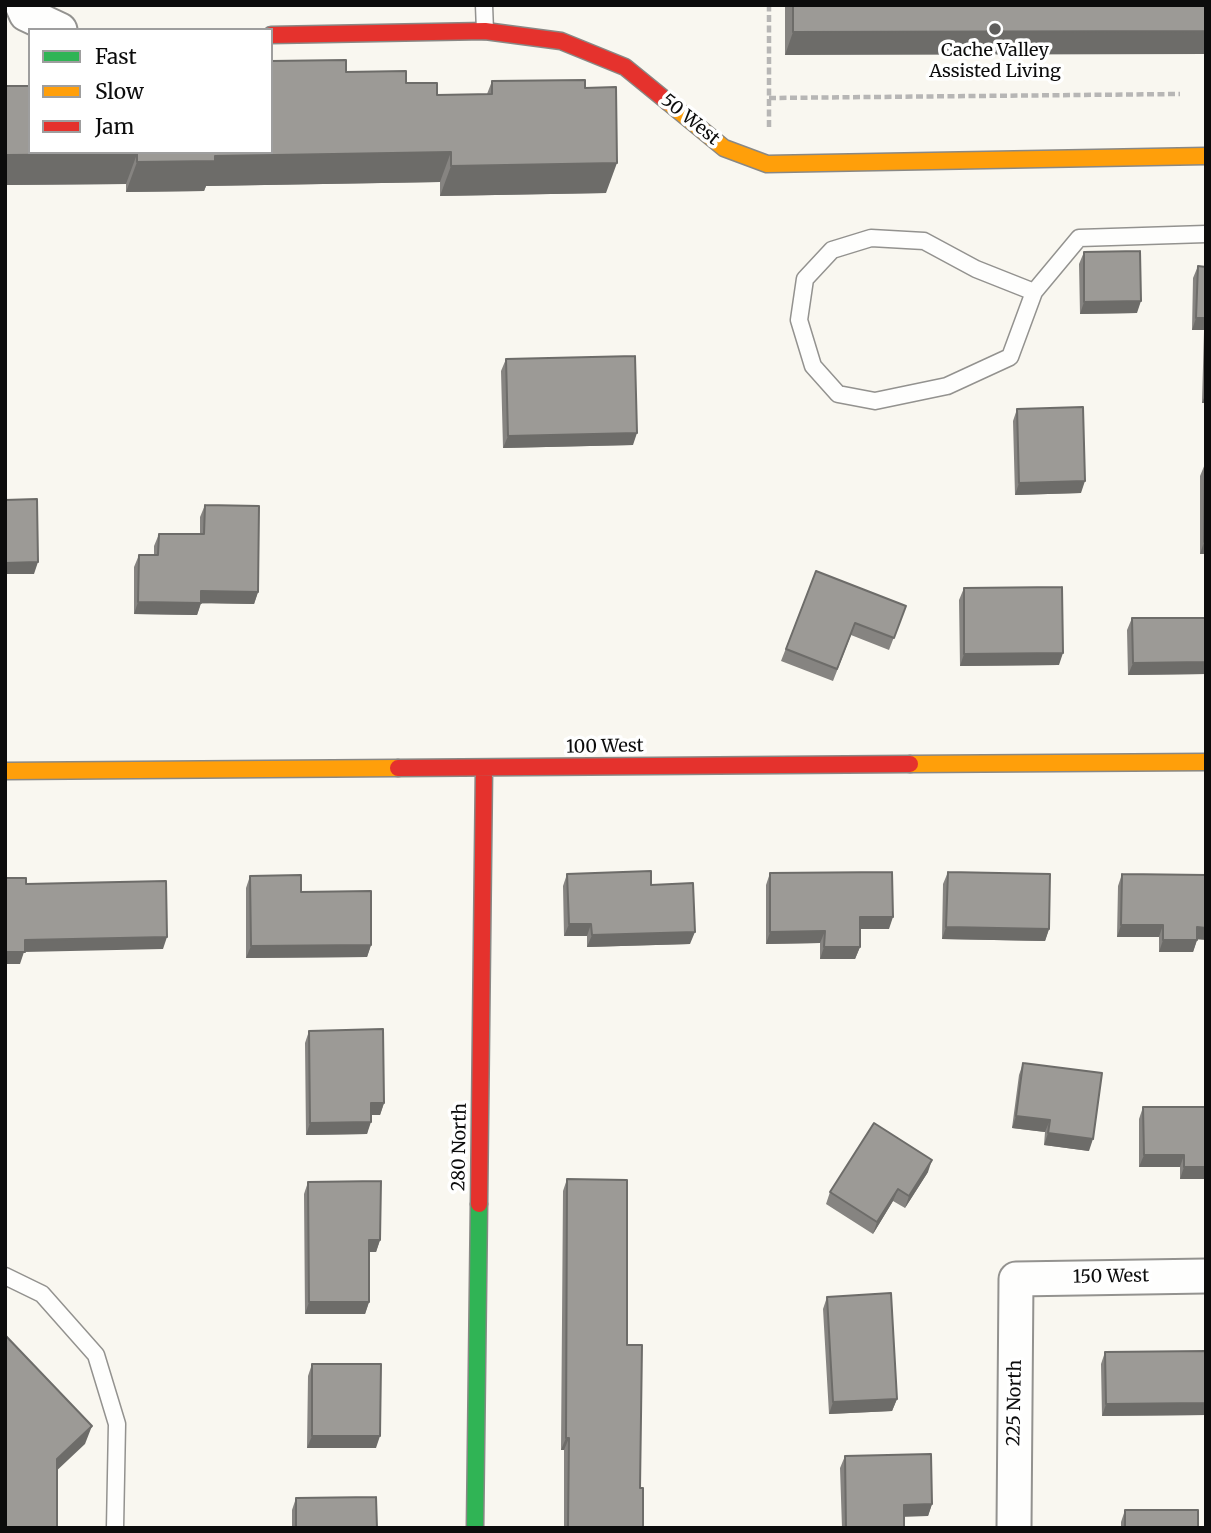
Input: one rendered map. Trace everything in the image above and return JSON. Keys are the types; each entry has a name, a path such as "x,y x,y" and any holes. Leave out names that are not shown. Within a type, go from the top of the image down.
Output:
{"street":[{"path":"24,10 56,28"},
{"name":"50 West","path":"273,35 485,31 561,41 625,67 724,148 767,164 1206,156"},
{"name":"100 West","path":"5,771 1206,762"},
{"name":"280 North","path":"475,1528 484,768"},
{"name":"150 West","path":"1016,1279 1206,1276"},
{"name":"225 North","path":"1014,1528 1016,1279"}],"lane":[{"path":"484,5 485,31"},
{"path":"1034,292 976,269 924,241 871,239 832,250 804,279 799,320 813,366 838,394 875,401 947,386 1010,357 1034,292 1079,238 1206,234"},
{"path":"5,1276 42,1294 96,1354 117,1424 115,1528"}],"path":[{"path":"769,5 769,131"},
{"path":"769,98 1180,94"}],"building":[{"path":"793,5 1206,5 1206,31 793,32"},
{"path":"346,60 346,72 406,71 406,83 437,83 437,95 492,94 492,81 585,80 585,88 616,87 617,163 451,166 451,152 215,156 215,161 137,162 137,154 273,154 273,61"},
{"path":"5,86 28,86 28,154 137,154 6,155 5,165"},
{"path":"1140,251 1141,301 1084,302 1084,252"},
{"path":"1198,266 1206,267 1206,318 1196,318"},
{"path":"635,356 637,433 508,436 506,359"},
{"path":"1083,407 1085,481 1019,483 1017,409"},
{"path":"1205,464 1206,542 1204,542"},
{"path":"37,499 38,562 5,563 5,500"},
{"path":"205,505 259,506 258,592 201,591 201,603 138,602 139,555 158,555 159,534 204,534"},
{"path":"816,571 906,606 894,638 855,623 837,669 786,649"},
{"path":"1062,587 1063,653 964,654 964,588"},
{"path":"1132,618 1206,618 1206,662 1133,663"},
{"path":"651,871 651,885 693,883 695,932 592,935 591,924 569,924 567,874"},
{"path":"892,872 893,917 860,917 860,947 824,947 825,931 770,932 770,873"},
{"path":"948,872 1050,874 1049,929 946,927"},
{"path":"1122,874 1206,875 1206,928 1197,927 1197,940 1163,940 1163,925 1121,925"},
{"path":"301,875 301,892 371,891 371,945 251,946 250,876"},
{"path":"5,878 26,878 26,884 166,881 167,937 25,940 25,952 5,952"},
{"path":"383,1029 384,1103 371,1103 371,1122 310,1123 309,1031"},
{"path":"1023,1063 1102,1073 1093,1139 1048,1133 1050,1120 1016,1116"},
{"path":"1143,1107 1206,1107 1206,1167 1184,1167 1184,1155 1144,1155"},
{"path":"874,1123 932,1160 909,1196 898,1189 877,1222 830,1192"},
{"path":"567,1179 627,1180 627,1345 642,1345 640,1488 643,1488 643,1528 568,1528"},
{"path":"381,1181 380,1240 369,1240 369,1302 309,1302 308,1182"},
{"path":"891,1293 897,1399 833,1402 827,1297"},
{"path":"5,1335 92,1426 57,1459 57,1528 5,1528"},
{"path":"1206,1351 1206,1403 1106,1404 1105,1352"},
{"path":"312,1364 381,1364 380,1436 312,1436"},
{"path":"931,1454 932,1504 904,1505 904,1528 846,1528 845,1456"},
{"path":"376,1497 377,1528 296,1528 296,1498"},
{"path":"1125,1510 1198,1510 1198,1528 1125,1528"}],"traffic: fast":[{"path":"475,1528 479,1204"}],"traffic: slow":[{"path":"668,102 724,148 767,164 1206,156"},
{"path":"910,764 1206,762"},
{"path":"5,771 398,768"}],"traffic: jam":[{"path":"273,35 485,31 561,41 625,67 668,102"},
{"path":"398,768 910,764"},
{"path":"479,1204 484,768"}],"place":[{"name":"Cache Valley Assisted Living","path":"995,29"}]}
